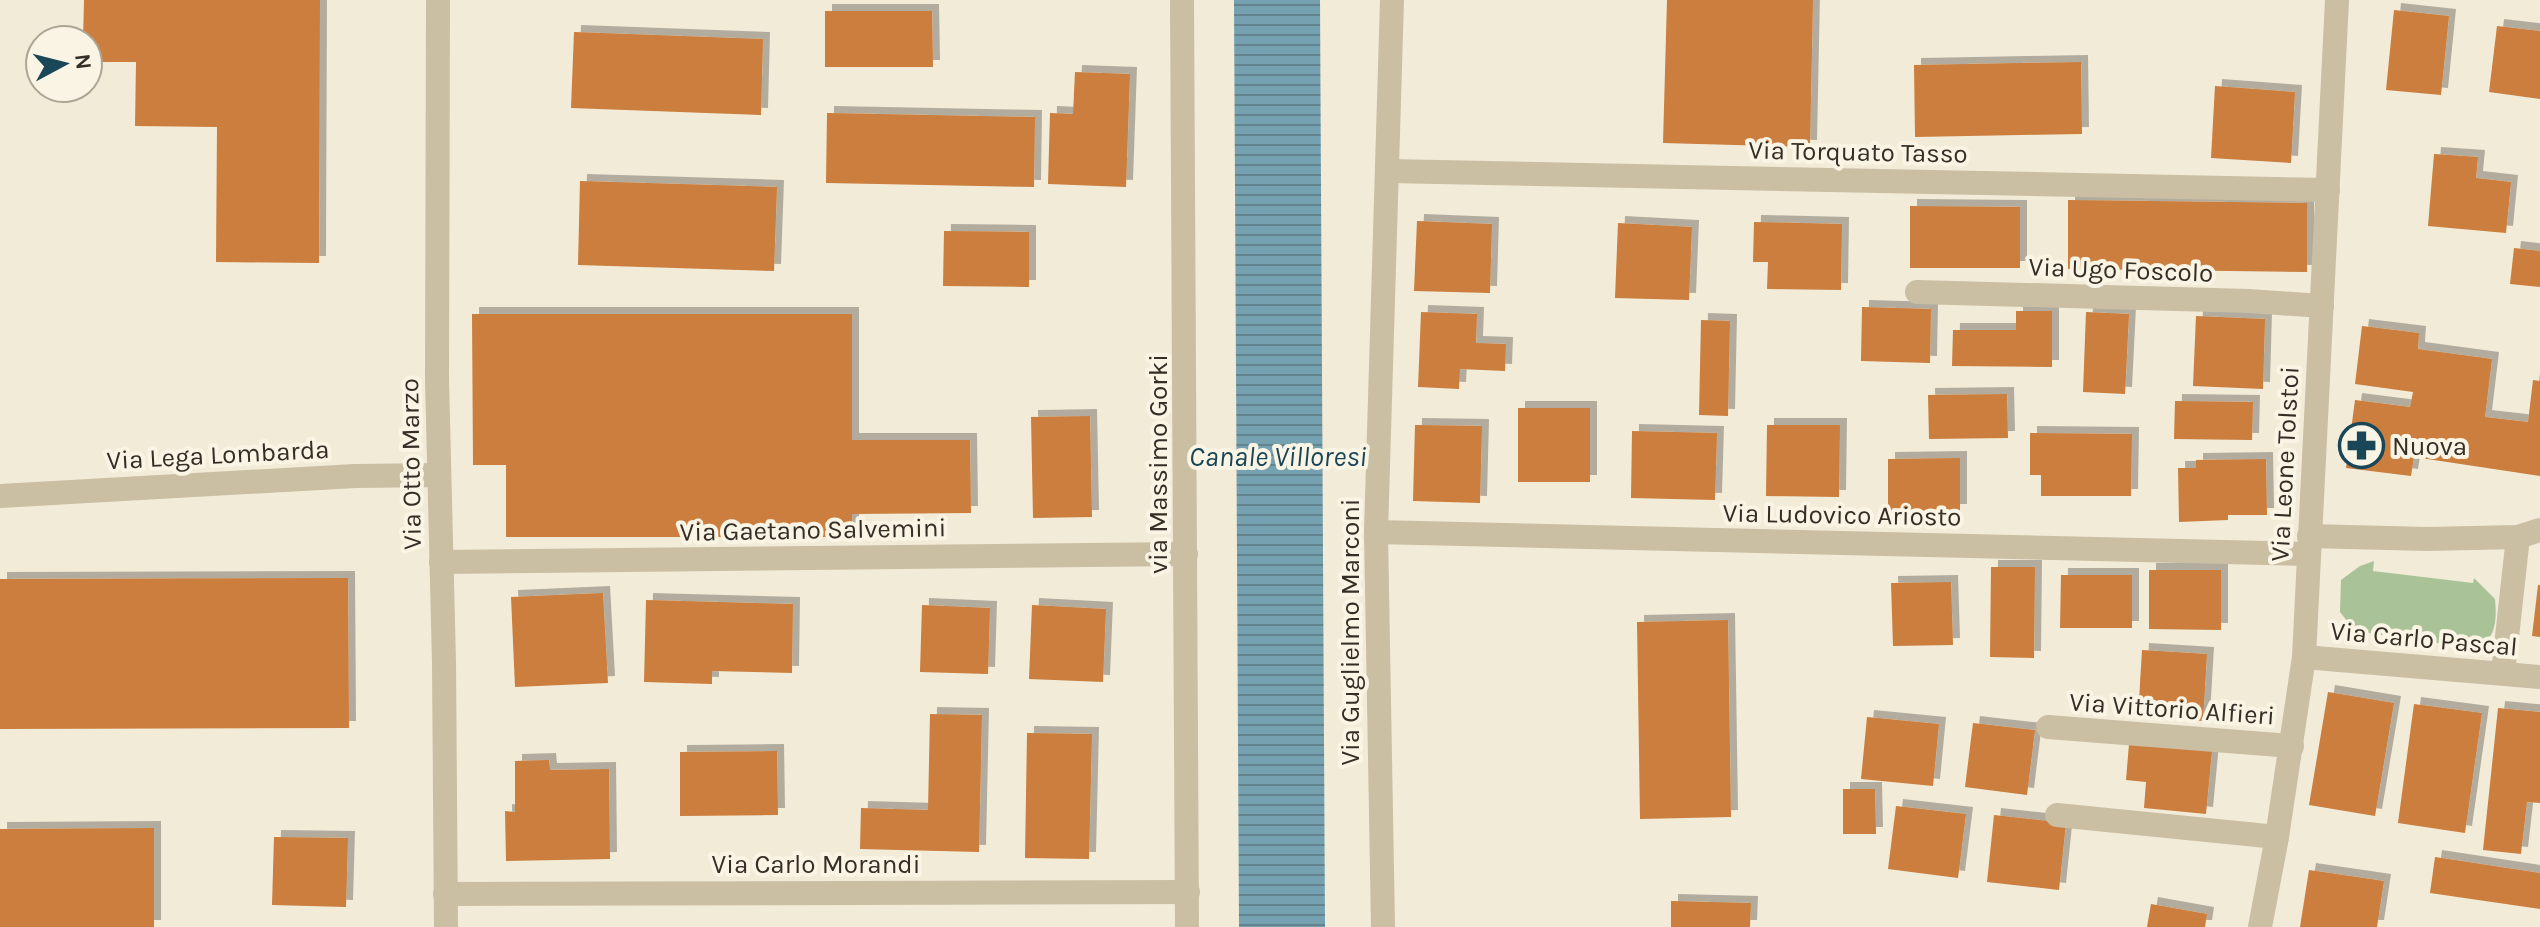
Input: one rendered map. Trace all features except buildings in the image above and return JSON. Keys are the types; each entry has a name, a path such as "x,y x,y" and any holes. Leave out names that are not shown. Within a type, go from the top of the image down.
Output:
{"street":[{"name":"Via Otto Marzo","path":"438,0 439,475 446,927"},
{"name":"via Massimo Gorki","path":"1182,0 1187,927"},
{"name":"Via Guglielmo Marconi","path":"1383,927 1376,532 1392,0"},
{"name":"Via Leone Tolstoi","path":"2260,927 2292,746 2304,657 2337,0"},
{"name":"Via Torquato Tasso","path":"1388,171 2328,190"},
{"name":"Via Ugo Foscolo","path":"1917,292 2249,301 2322,306"},
{"name":"Via Lega Lombarda","path":"0,496 355,476 439,475"},
{"name":"Via Ludovico Ariosto","path":"1376,532 2308,545 2529,533"},
{"path":"2503,673 2529,533"},
{"name":"Via Gaetano Salvemini","path":"441,562 1186,554"},
{"name":"Via Carlo Pascal","path":"2304,657 2540,677"},
{"name":"Via Vittorio Alfieri","path":"2048,727 2292,746"},
{"path":"2057,815 2277,837"},
{"name":"Via Carlo Morandi","path":"445,894 1188,892"}],"green space":[{"path":"2374,561 2373,571 2473,583 2474,578 2495,599 2495,621 2489,639 2478,649 2355,631 2340,612 2341,580 2360,566"}],"water":[{"name":"Canale Villoresi","path":"1234,0 1320,0 1325,927 1239,927"}],"place":[{"name":"Nuova","path":"2361,446"}]}
